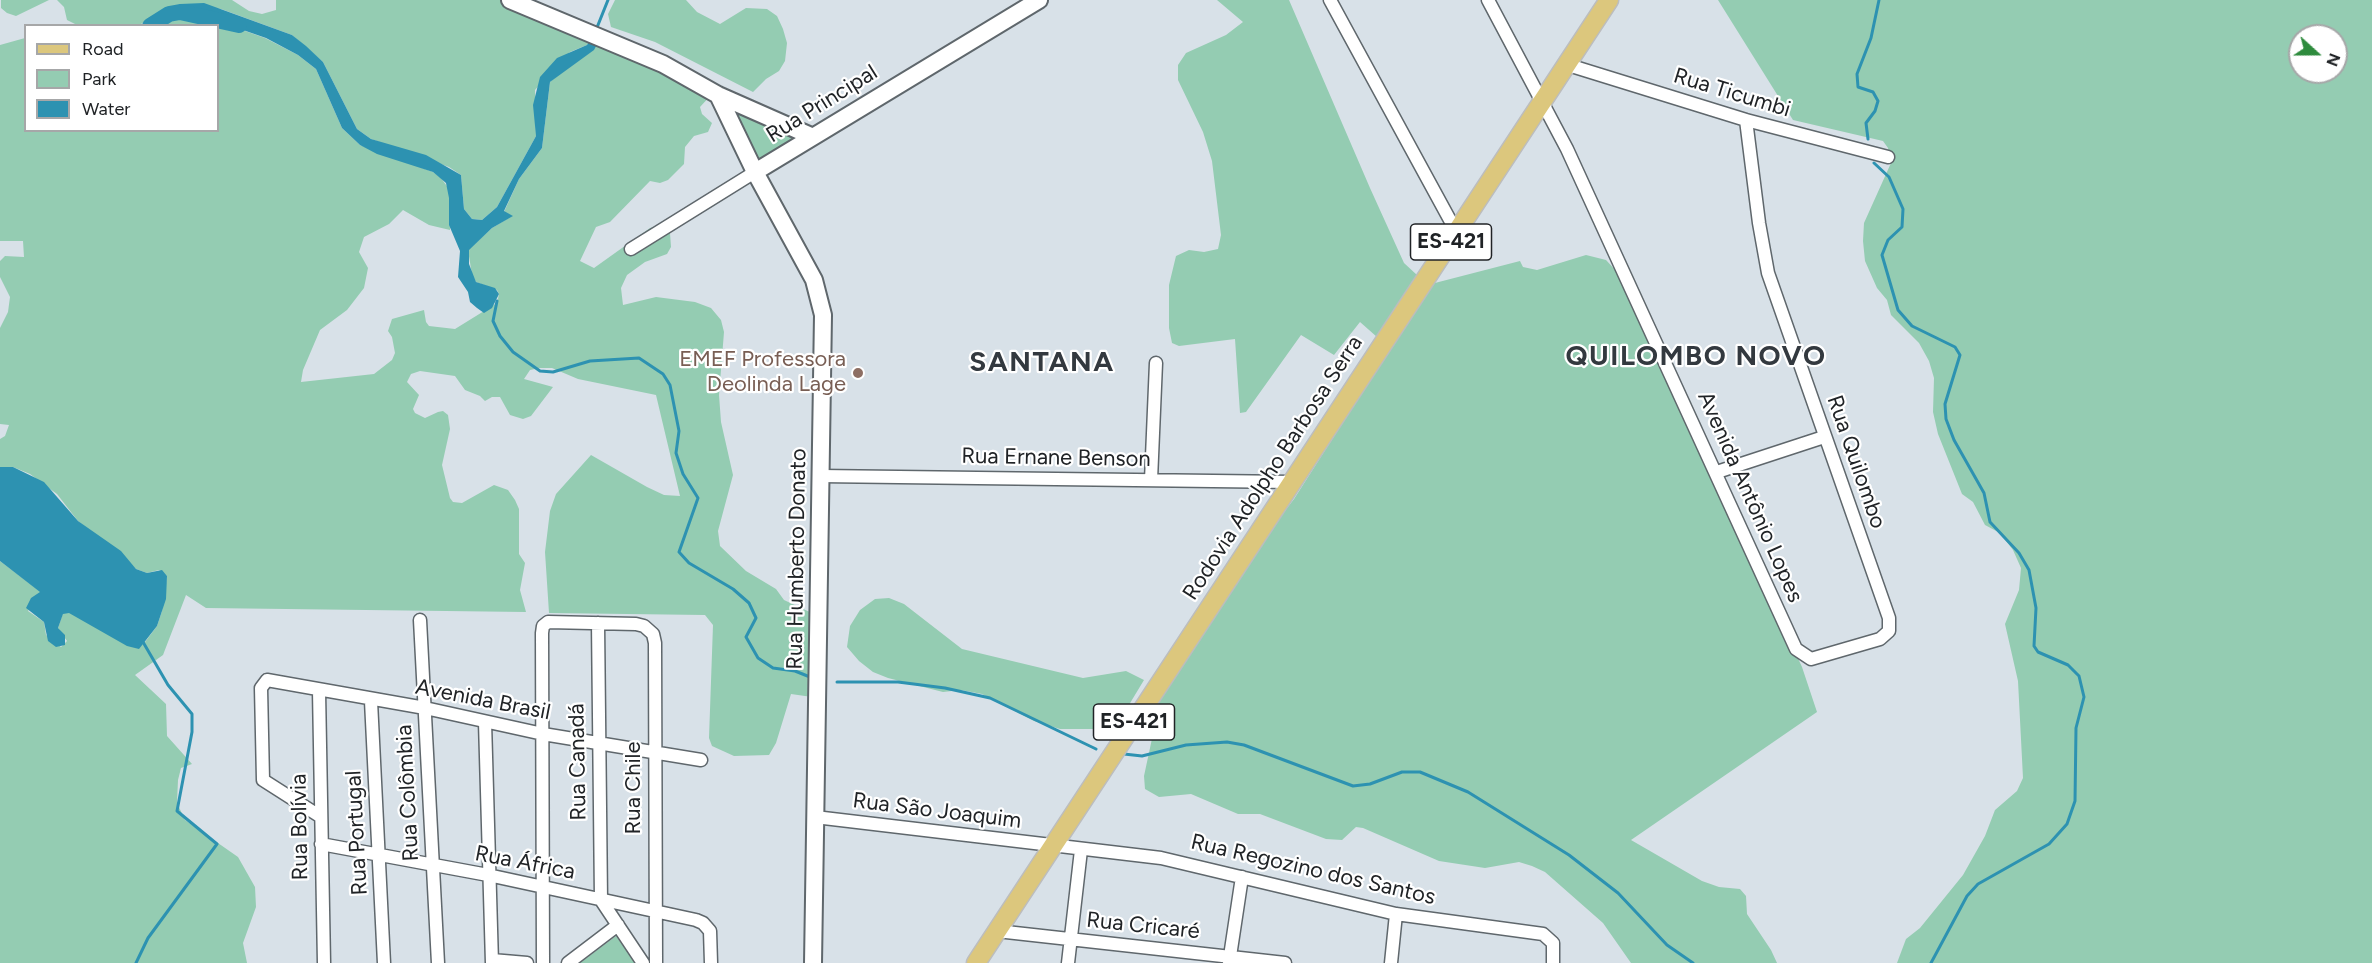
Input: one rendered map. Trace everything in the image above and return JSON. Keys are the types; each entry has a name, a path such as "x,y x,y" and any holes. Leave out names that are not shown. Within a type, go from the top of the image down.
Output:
{"main road":[{"path":"510,0 608,39 679,72 718,95 811,136"},
{"name":"Rua Principal","path":"755,172 811,136 1040,0"},
{"name":"Rodovia Adolpho Barbosa Serra","path":"976,963 1609,0"},
{"name":"Rua Humberto Donato","path":"718,95 755,172 814,280 821,300 824,327 813,963"}],"street":[{"path":"1330,0 1457,233"},
{"name":"Avenida Antônio Lopes","path":"1488,0 1543,101 1717,472 1796,649"},
{"name":"Rua Ticumbi","path":"1565,64 1746,120 1888,157"},
{"name":"Rua Quilombo","path":"1746,120 1768,273 1889,618 1888,631 1880,639 1811,659 1796,649"},
{"name":"Rua Principal","path":"631,249 755,172"},
{"path":"1151,480 1156,363"},
{"path":"1717,472 1824,437"},
{"name":"Rua Ernane Benson","path":"820,476 1292,482"},
{"name":"Rua Colômbia","path":"420,620 438,963"},
{"path":"543,963 543,626 548,622 598,623"},
{"name":"Rua Chile","path":"598,623 636,624 649,628 655,644 656,963"},
{"name":"Rua Canadá","path":"598,623 601,900"},
{"name":"Avenida Brasil","path":"321,817 263,780 261,688 269,679 371,701 425,708 543,734 702,760"},
{"name":"Rua Bolívia","path":"319,691 324,963"},
{"name":"Rua Portugal","path":"371,701 384,963"},
{"path":"485,722 492,962 527,963"},
{"name":"Rua São Joaquim","path":"815,817 1053,847"},
{"name":"Rua África","path":"321,844 489,875 704,923 711,937 711,963"},
{"name":"Rua Regozino dos Santos","path":"1053,847 1161,858 1396,914 1543,934 1551,940 1554,948 1553,963"},
{"path":"1068,963 1081,850"},
{"path":"1229,960 1242,876"},
{"path":"601,900 643,963"},
{"path":"1391,963 1396,914"},
{"path":"568,963 618,925"},
{"name":"Rua Cricaré","path":"997,931 1229,960 1285,963"}],"green space":[{"path":"1,0 49,0 16,16 1,8"},
{"path":"57,0 232,0 249,11 262,14 276,10 276,0 506,0 596,30 587,45 570,52 535,90 536,136 497,207 482,220 472,219 464,209 461,175 449,167 371,139 357,129 323,62 292,35 221,9 180,4 141,24 75,24 67,20 64,7"},
{"path":"615,0 686,0 697,12 720,24 746,8 767,9 777,16 783,29 787,43 785,61 779,71 766,79 753,92 655,42 611,27 608,14"},
{"path":"1217,0 1289,0 1404,263 1417,275 1377,337 1360,322 1334,355 1301,335 1246,412 1240,413 1235,339 1179,346 1172,343 1169,328 1169,285 1176,256 1189,250 1204,252 1218,249 1221,235 1212,161 1203,132 1178,80 1178,65 1186,53 1226,35 1243,22"},
{"path":"1718,0 2372,0 2372,963 1897,963 1906,939 1920,928 1963,875 1985,836 1995,810 2017,791 2023,778 2018,681 2005,624 2019,590 2021,568 2013,550 2000,533 1985,525 1973,502 1962,494 1938,434 1933,412 1934,378 1929,361 1919,343 1891,315 1887,300 1877,288 1865,261 1864,223 1891,163 1888,148 1883,141 1793,120"},
{"path":"197,14 265,38 298,55 316,69 342,128 360,145 433,172 449,189 450,230 429,225 403,210 389,224 364,237 359,252 368,268 364,288 347,310 320,330 303,370 301,382 374,374 392,360 395,353 392,337 388,331 392,319 424,310 429,326 455,329 497,303 499,294 497,290 476,282 472,275 468,250 492,228 512,216 504,212 519,179 542,148 550,82 603,33 712,94 700,107 702,114 712,123 708,132 694,136 685,147 684,164 668,180 660,183 650,181 610,222 596,227 580,261 594,268 650,228 657,226 664,228 670,233 671,247 667,254 645,262 627,275 621,288 623,305 656,297 695,302 711,308 721,320 724,332 719,395 721,422 733,475 718,531 720,546 746,571 776,589 784,600 814,614 812,697 791,694 776,743 769,755 734,756 712,746 709,738 713,625 705,615 549,613 545,552 550,511 556,494 591,455 664,495 680,496 656,395 578,379 552,368 540,368 530,370 524,379 553,387 531,416 523,419 510,415 500,397 492,397 485,401 480,396 465,390 455,376 420,371 411,374 407,382 419,395 413,409 415,413 425,418 443,411 448,415 450,429 442,465 450,498 453,502 462,503 494,485 508,490 519,509 519,554 525,563 520,590 526,612 206,608 186,595 163,655 135,675 166,704 167,736 192,764 181,768 178,780 177,803 185,820 238,857 255,887 256,907 243,943 247,963 0,963 0,561 41,592 28,611 44,622 46,635 61,647 67,641 58,628 63,613 69,612 88,622 145,642 157,626 162,611 167,576 159,570 147,573 136,569 78,521 57,494 30,474 13,467 0,467 0,439 5,436 9,425 0,424 0,328 8,312 10,297 0,277 0,261 5,256 24,257 23,241 0,241 0,45 24,38 24,132 219,132 219,24 159,24 180,15"},
{"path":"731,108 798,138 755,163"},
{"path":"1586,255 1606,260 1618,273 1802,667 1817,712 1631,840 1702,881 1719,887 1740,889 1746,896 1747,914 1777,963 1631,963 1603,923 1545,872 1532,866 1519,862 1485,868 1439,861 1356,827 1342,840 1326,839 1260,814 1238,814 1191,794 1159,797 1145,789 1144,776 1153,734 1141,730 1258,546 1294,499 1431,284 1520,261 1523,267 1537,270"},
{"path":"889,598 904,604 962,649 1083,678 1126,671 1144,680 1112,733 1095,729 1060,729 1034,721 982,694 961,690 943,692 888,678 873,672 847,647 850,626 860,610 875,599"},
{"path":"616,936 636,963 580,963"}],"water":[{"path":"204,3 292,35 323,62 357,129 371,139 426,155 461,175 464,209 472,219 482,220 497,207 536,136 533,105 540,77 557,58 587,45 596,30 603,33 594,50 550,82 542,148 519,179 504,211 513,216 492,228 469,250 469,264 476,282 495,288 499,294 492,308 484,313 470,302 468,292 458,277 460,251 449,225 449,198 446,183 433,172 377,154 360,145 342,128 316,69 298,55 266,38 197,14 180,15 159,24 143,24 180,4"},
{"path":"0,467 13,467 44,482 78,521 121,551 136,569 147,573 162,570 167,576 166,599 157,626 139,649 127,646 69,613 63,614 58,628 65,635 65,645 56,647 48,641 44,622 26,608 31,598 40,592 0,561"}],"waterway":[{"path":"596,30 608,0"},
{"path":"1868,139 1866,123 1875,111 1878,101 1873,92 1858,87 1857,74 1871,38 1879,0"},
{"path":"153,24 169,14 180,12 239,25"},
{"path":"1874,163 1889,177 1903,209 1902,227 1888,240 1882,255 1898,310 1912,326 1955,347 1960,355 1945,404 1946,419 1954,440 1984,493 1990,522 2019,553 2029,570 2036,608 2034,646 2038,652 2068,665 2079,676 2084,697 2076,728 2075,801 2067,824 2049,844 1978,884 1967,896 1931,963"},
{"path":"497,301 493,321 500,336 513,352 540,371 553,372 590,361 639,358 663,374 670,385 679,431 676,453 683,474 698,498 679,552 689,563 733,589 749,603 756,618 746,637 758,658 773,668 795,671 810,677"},
{"path":"136,963 148,938 217,844 177,811 192,732 192,714 168,685 143,642"},
{"path":"837,682 898,682 945,688 990,698 1096,749"},
{"path":"1124,754 1142,756 1186,745 1227,742 1244,745 1353,786 1370,784 1402,772 1420,772 1468,792 1569,855 1618,893 1667,945 1693,963"}],"place":[{"name":"EMEF Professora Deolinda Lage","path":"858,373"}],"district":[{"name":"QUILOMBO NOVO","path":"1696,357"},
{"name":"SANTANA","path":"1042,363"}]}
